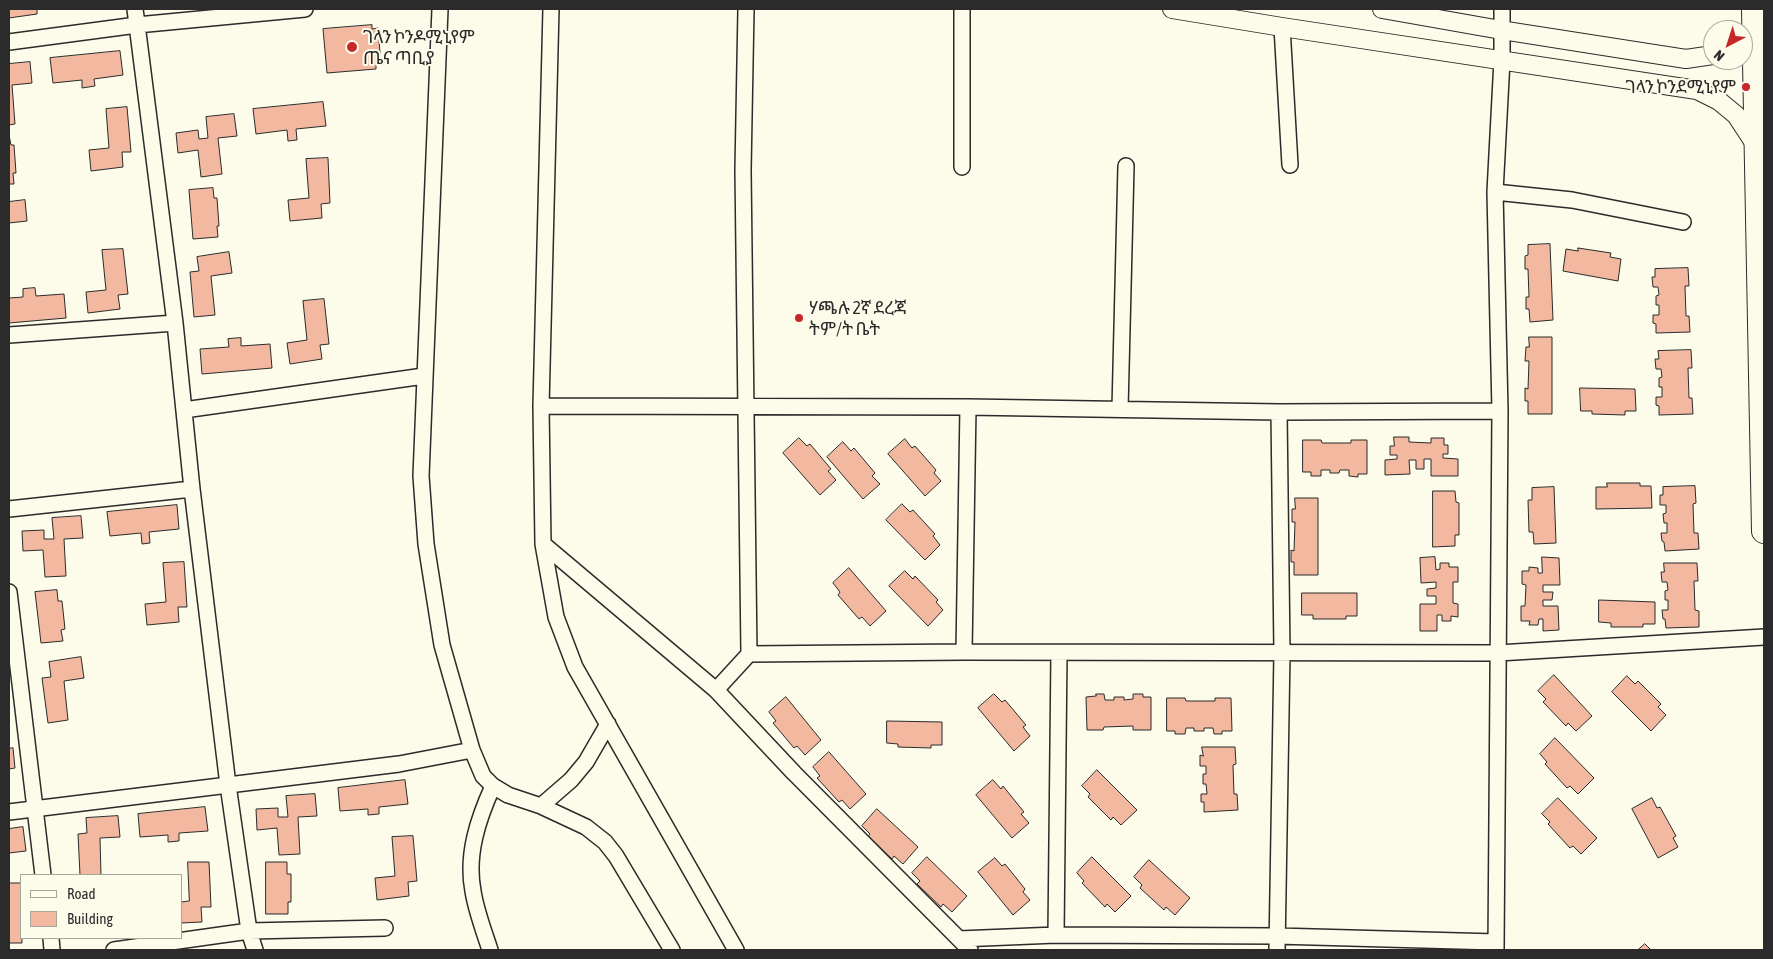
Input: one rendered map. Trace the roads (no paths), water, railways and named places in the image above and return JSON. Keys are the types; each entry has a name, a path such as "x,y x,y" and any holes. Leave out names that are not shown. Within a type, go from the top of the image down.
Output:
{"highway":[{"path":"1753,70 1757,147 1764,531"}],"street":[{"path":"135,9 175,323 192,489 228,785 249,931 255,950"},
{"path":"9,42 137,25 305,9"},
{"path":"440,9 421,476 426,544 442,645 472,750 483,776 493,786 508,795 541,806 586,827 605,842 616,856 672,950"},
{"path":"551,9 541,406 543,544 556,617 575,667 736,950"},
{"path":"716,690 749,654 743,170 746,9"},
{"path":"962,9 962,167"},
{"path":"1172,9 1697,90 1720,102 1736,115 1757,147"},
{"path":"1382,9 1686,59 1703,56"},
{"path":"543,544 716,690 794,773 964,945 1056,935 1277,943 1496,946 1500,411 1495,192 1502,60 1502,9"},
{"path":"1282,27 1290,165"},
{"path":"1120,409 1126,166"},
{"path":"1495,192 1572,200 1682,222"},
{"path":"9,335 175,323"},
{"path":"184,410 424,376"},
{"path":"541,406 968,407 1279,412 1500,411"},
{"path":"964,652 968,407"},
{"path":"1277,943 1282,653 1279,412"},
{"path":"9,509 192,489"},
{"path":"9,592 43,874"},
{"path":"749,654 964,652 1498,653 1764,637"},
{"path":"1056,935 1058,653"},
{"path":"541,806 572,780 586,762 608,724"},
{"path":"9,812 400,764 472,750"},
{"path":"490,950 472,891 471,870 474,840 480,814 493,786"},
{"path":"114,950 249,931 384,928"}],"place":[{"name":"ገላን ኮንዶሚኒየም ጤና ጣቢያ","path":"352,47"},
{"name":"ገላን ኮንደሚኒየም","path":"1746,87"},
{"name":"ሃጫሉ 2ኛ ደረጃ ትም/ት ቤት","path":"799,318"}]}
